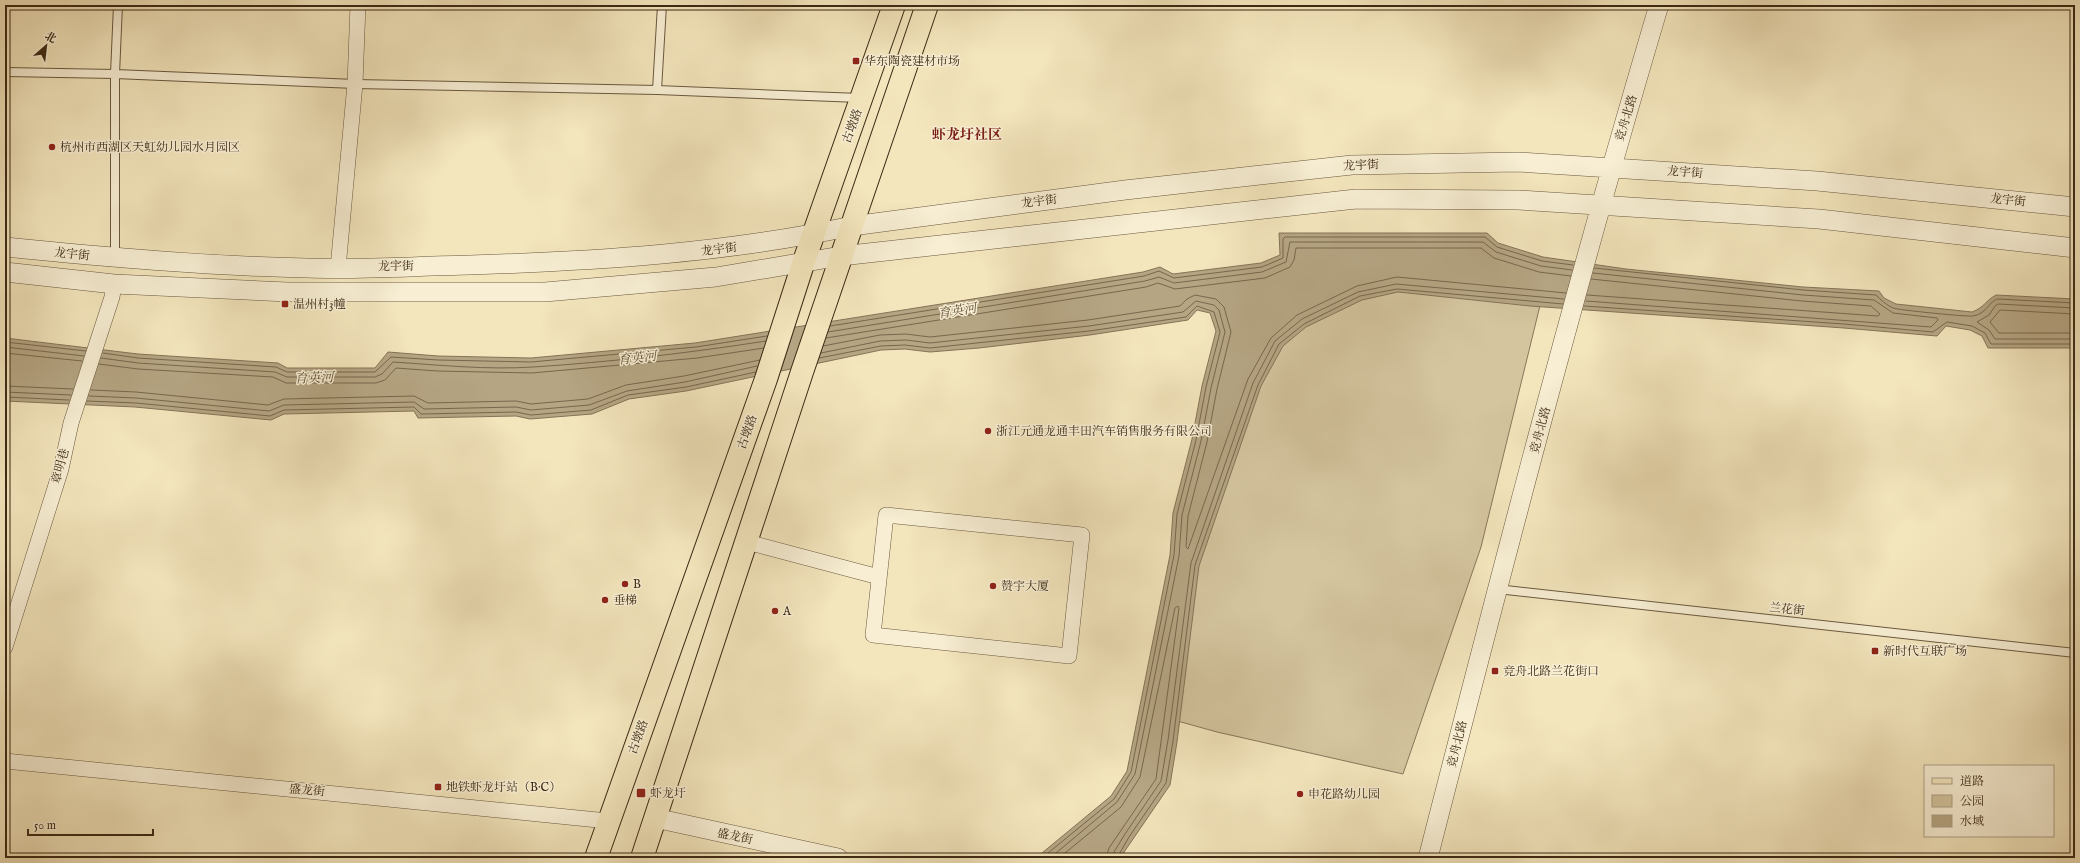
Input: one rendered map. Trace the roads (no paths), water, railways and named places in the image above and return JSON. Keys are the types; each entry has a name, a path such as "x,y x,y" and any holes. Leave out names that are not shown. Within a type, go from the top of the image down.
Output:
{"main road":[{"name":"古墩路","path":"596,858 766,379 803,264 894,5"},
{"path":"642,858 802,372 927,5"}],"street":[{"path":"338,268 355,84 358,5"},
{"name":"竞舟北路","path":"1428,858 1496,588 1587,252 1602,205 1611,168 1659,5"},
{"name":"龙宇街","path":"5,247 115,258 309,268 552,262 714,250 814,234 852,226 1124,190 1352,165 1518,162 1817,181 2075,207"},
{"name":"龙宇街","path":"5,272 114,284 288,292 545,292 716,277 803,264 841,256 1356,199 1518,200 1819,219 2075,248"},
{"name":"章明巷","path":"5,647 60,469 71,423 112,297 114,284"},
{"path":"886,515 1082,535 1069,656 873,635 879,577 886,515"},
{"path":"747,542 879,577"},
{"name":"盛龙街","path":"5,761 608,821"},
{"name":"盛龙街","path":"655,818 838,858"}],"lane":[{"path":"115,258 115,74 118,5"},
{"path":"657,90 662,5"},
{"path":"5,72 115,74 355,84 657,90 862,98"},
{"name":"兰花街","path":"1496,588 2075,653"}],"water":[{"name":"育英河","path":"1279,233 1487,233 1498,243 1543,257 1626,269 1803,287 1879,291 1884,298 1896,304 1972,312 1980,308 1989,299 1996,295 2075,299 2075,348 1988,348 1982,336 1970,330 1946,326 1937,336 1530,306 1398,292 1362,300 1306,327 1283,346 1261,386 1199,566 1177,742 1170,785 1120,858 1036,858 1111,796 1127,771 1170,555 1173,513 1192,439 1202,386 1216,331 1210,313 1197,310 1188,320 1090,335 979,348 930,352 905,349 881,350 686,391 629,399 592,414 530,419 516,416 418,418 414,411 284,414 271,420 135,407 5,401 5,338 138,354 278,363 287,368 375,368 388,352 438,356 531,358 695,343 1143,272 1160,267 1173,274 1261,263 1280,255"}],"place":[{"name":"华东陶瓷建材市场","path":"856,61"},
{"name":"杭州市西湖区天虹幼儿园水月园区","path":"52,147"},
{"name":"温州村3幢","path":"285,304"},
{"name":"浙江元通龙通丰田汽车销售服务有限公司","path":"988,431"},
{"name":"B","path":"625,584"},
{"name":"赞宇大厦","path":"993,586"},
{"name":"垂梯","path":"605,600"},
{"name":"A","path":"775,611"},
{"name":"新时代互联广场","path":"1875,651"},
{"name":"竞舟北路兰花街口","path":"1495,671"},
{"name":"地铁虾龙圩站（B·C）","path":"438,787"},
{"name":"虾龙圩","path":"641,793"},
{"name":"申花路幼儿园","path":"1300,794"}],"district":[{"name":"虾龙圩社区","path":"967,134"}]}
